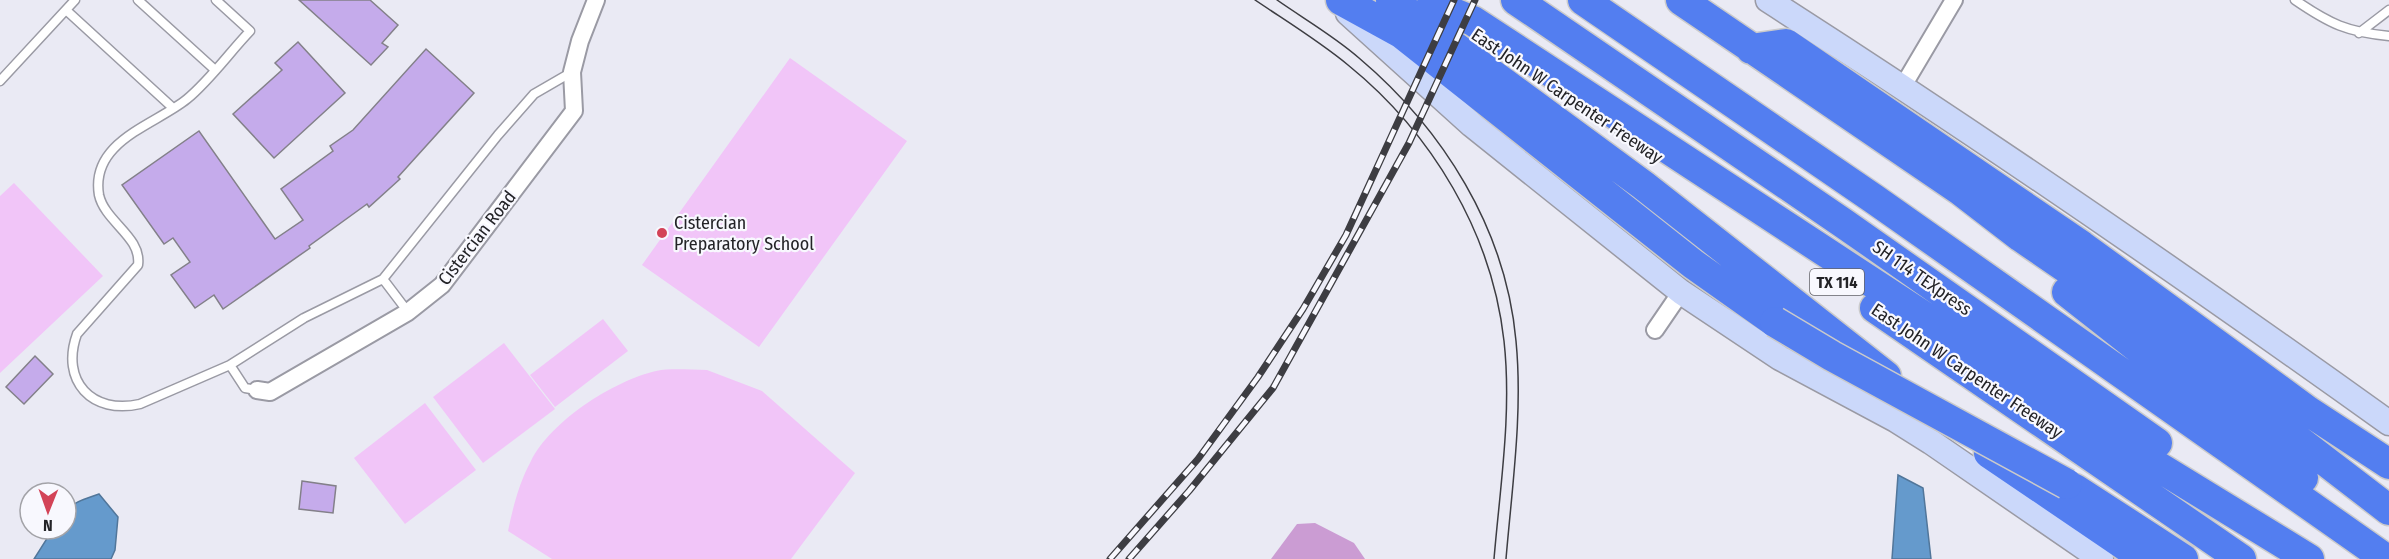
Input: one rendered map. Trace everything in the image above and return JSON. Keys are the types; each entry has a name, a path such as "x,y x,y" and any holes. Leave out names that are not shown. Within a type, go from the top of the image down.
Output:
{"highway":[{"path":"1341,0 1401,33 1693,264 1775,322 1832,356 2067,484 2183,559"},
{"path":"1391,0 1643,185 1947,424 2145,559"},
{"name":"SH 114 TEXpress","path":"1516,0 2326,559"},
{"name":"SH 114 TEXpress","path":"1583,0 1884,206 2386,559"},
{"path":"1681,0 1750,50 1960,190 2021,237 2116,303 2389,510"},
{"path":"1429,2 1473,21 2082,420 2309,559"},
{"name":"East John W Carpenter Freeway","path":"1429,2 2241,559"},
{"path":"1750,50 1786,44 2082,246 2308,411 2389,464"},
{"path":"2021,237 2044,273 2389,543"}],"main road":[{"path":"1332,0 1472,125 1681,292 1780,358 1931,442 2101,559"},
{"path":"1768,0 1903,86 2159,258 2389,423"}],"street":[{"name":"Cistercian Road","path":"257,390 270,392 408,312 442,285 574,111 572,72 580,41 596,0"},
{"path":"1903,86 1954,0"},
{"path":"1655,330 1681,292"}],"lane":[{"path":"0,81 75,0"},
{"path":"138,0 214,69"},
{"path":"216,0 250,31 188,99 122,141 102,164 99,180 100,195 105,210 138,251 138,265 77,334 72,348 72,363 76,378 84,391 110,406 125,407 140,404 230,365 304,318 383,279 498,135 534,94 572,72"},
{"path":"2295,0 2329,23 2359,33 2389,36"},
{"path":"66,10 172,108"},
{"path":"2359,33 2389,10"},
{"path":"383,279 408,312"},
{"path":"230,365 245,388 257,390"}],"shaded area":[{"path":"790,58 907,141 759,347 642,265"},
{"path":"14,183 103,276 0,373 0,196"},
{"path":"603,319 628,351 555,407 530,375"},
{"path":"504,343 555,409 483,463 433,397"},
{"path":"662,370 707,370 762,391 855,473 791,559 552,559 508,531 517,495 531,461 540,446 568,418 603,393 639,376"},
{"path":"425,403 476,470 405,524 354,458"},
{"path":"1315,523 1354,543 1365,559 1271,559 1297,524"}],"water":[{"path":"1898,475 1923,488 1931,559 1892,559"},
{"path":"99,494 118,517 115,550 111,559 34,559 45,541 78,541 78,502"}],"building":[{"path":"299,0 370,0 398,25 382,43 388,47 371,65"},
{"path":"298,42 345,93 274,158 233,114 282,70 275,63"},
{"path":"426,49 474,93 398,177 400,179 369,207 367,204 309,246 310,248 223,309 214,295 195,308 171,275 190,262 173,238 164,244 122,185 199,131 275,239 303,220 281,189 333,151 330,146 353,130"},
{"path":"35,356 53,374 24,404 6,387"},
{"path":"302,481 336,486 333,513 299,509"}],"tram line":[{"path":"1255,0 1326,48 1378,92 1431,154 1472,224 1497,301 1506,368 1506,423 1494,559"},
{"path":"1277,0 1359,58 1418,116 1443,149 1484,221 1499,260 1510,300 1518,368 1516,450 1506,559"}],"railway":[{"path":"1110,559 1198,459 1258,377 1303,309 1346,235 1454,0"},
{"path":"1129,559 1189,491 1273,388 1409,143 1475,0"}],"place":[{"name":"Cistercian Preparatory School","path":"662,233"}]}
